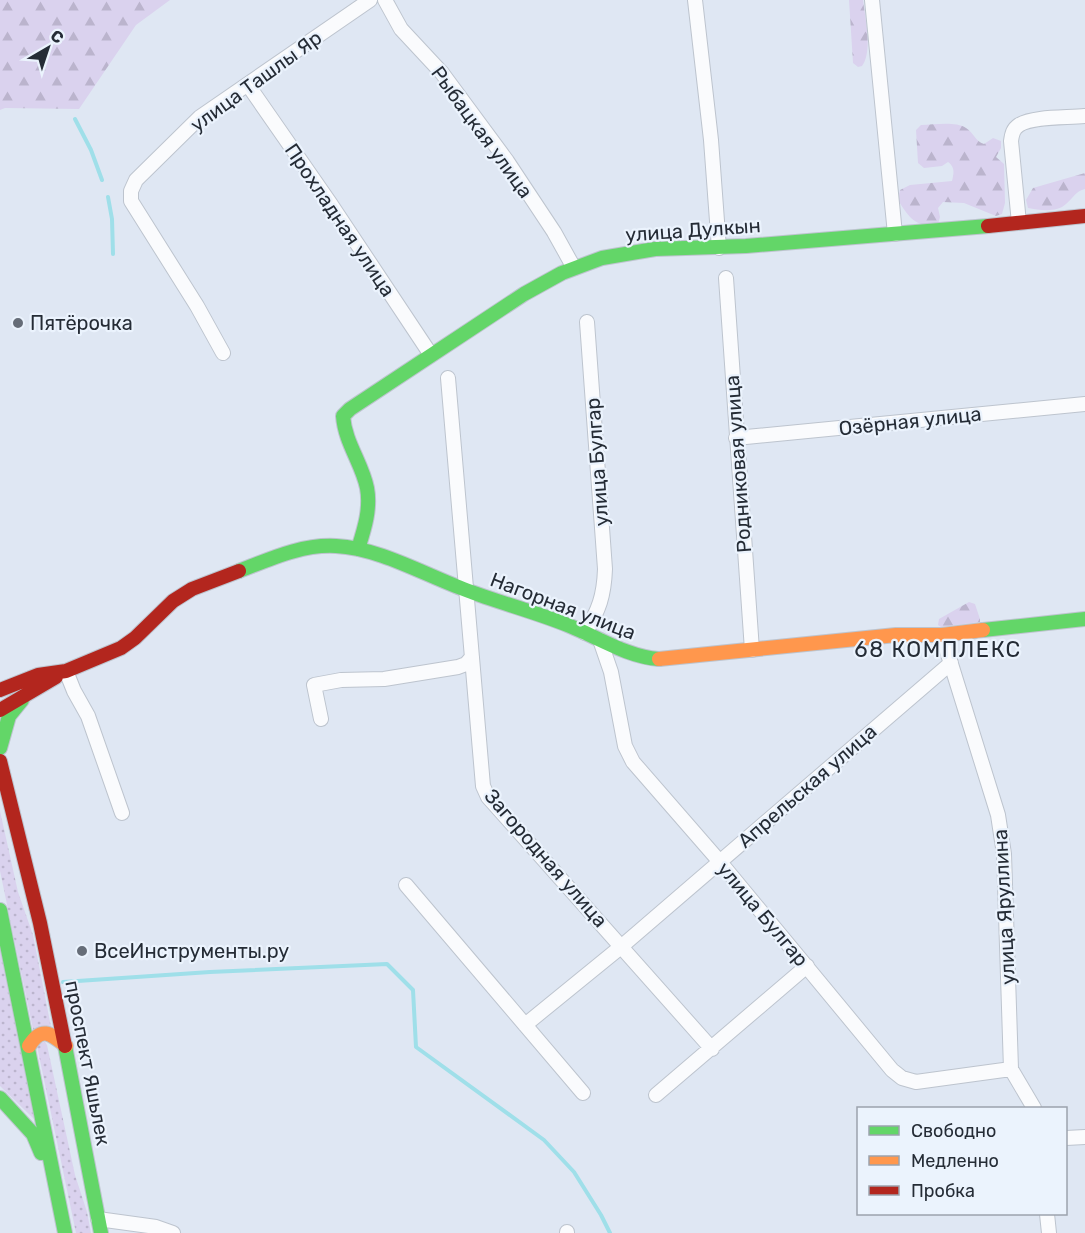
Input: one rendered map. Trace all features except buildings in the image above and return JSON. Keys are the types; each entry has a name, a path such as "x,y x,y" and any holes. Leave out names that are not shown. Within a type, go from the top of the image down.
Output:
{"street":[{"name":"улица Ташлы Яр","path":"223,353 197,306 131,201 130,191 136,180 200,117 370,0"},
{"name":"Рыбацкая улица","path":"385,0 401,29 442,73 507,161 554,232 574,268"},
{"path":"695,0 711,140 719,248"},
{"path":"872,0 894,234"},
{"name":"Прохладная улица","path":"248,85 431,355"},
{"path":"1019,223 1011,141 1013,131 1018,125 1028,121 1085,116"},
{"name":"улица Дулкын","path":"358,549 365,525 368,500 362,472 343,426 343,416 499,309 574,268 601,258 628,252 719,248 1085,216"},
{"name":"Родниковая улица","path":"726,278 752,650"},
{"name":"улица Булгар","path":"585,633 599,610 604,591 605,569 587,322"},
{"name":"Загородная улица","path":"448,378 483,786 488,797 712,1049"},
{"name":"Озёрная улица","path":"736,438 1085,404"},
{"name":"Нагорная улица","path":"32,684 89,663 121,648 135,638 173,601 192,589 295,550 335,546 358,549 467,591 568,625 643,658 665,660 896,635 942,635 1085,619"},
{"name":"улица Яруллина","path":"942,635 998,815 1004,854 1011,1070 1033,1107"},
{"name":"улица Булгар","path":"600,640 611,672 625,746 633,762 720,862 892,1070 902,1078 916,1082 1011,1070"},
{"path":"321,720 314,685 341,680 384,679 458,667 466,664 472,657"},
{"name":"Апрельская улица","path":"525,1026 622,946 951,663"},
{"path":"66,671 88,716 122,813"},
{"path":"0,675 32,684"},
{"path":"0,690 32,684"},
{"path":"0,710 32,684"},
{"path":"0,748 9,716 32,684"},
{"name":"проспект Яшьлек","path":"0,761 40,923 100,1226"},
{"path":"406,885 583,1093"},
{"path":"0,910 65,1233"},
{"path":"656,1095 807,966"},
{"path":"29,1046 35,1036 41,1033 51,1034 66,1046"},
{"path":"0,1098 33,1134 54,1183"},
{"path":"1067,1138 1085,1137"},
{"path":"1047,1215 1049,1233"},
{"path":"100,1226 156,1227 172,1233"}],"green space":[{"path":"0,0 170,0 136,25 79,109 5,108 0,110"},
{"path":"849,0 863,0 868,43 865,60 862,66 858,67 853,63"},
{"path":"921,125 961,126 984,144 993,138 1001,141 1001,148 996,157 1004,164 1005,203 1002,214 996,216 964,203 943,202 938,208 940,217 938,224 919,223 910,217 898,200 900,190 910,185 952,181 953,175 953,168 948,162 942,166 924,168 918,163 916,130"},
{"path":"1085,173 1085,189 1062,207 1048,210 1028,208 1026,200 1033,188"},
{"path":"969,602 975,604 980,622 941,627 938,625 939,619"},
{"path":"0,811 18,892 33,935 51,1027 33,1029 0,871"},
{"path":"0,950 34,1119 0,1086"},
{"path":"45,1042 75,1175 91,1233 76,1233 37,1046 38,1043"}],"waterway":[{"path":"75,119 91,150 102,180"},
{"path":"108,197 112,219 113,254"},
{"path":"63,982 210,972 387,964 413,990 416,1047 544,1140 574,1172 610,1233"}],"traffic: fast":[{"path":"358,549 366,519 368,496 365,479 347,435 343,416 350,409 524,294 562,273 602,258 655,249 746,246 988,226"},
{"path":"239,571 274,557 311,547 352,548 402,563 466,590 557,621 636,655 659,659"},
{"path":"983,630 1085,619"},
{"path":"0,748 9,716 22,700"},
{"path":"0,910 65,1233"},
{"path":"65,1046 101,1233"},
{"path":"0,1098 33,1134 41,1153"}],"traffic: slow":[{"path":"659,659 896,635 942,635 983,630"},
{"path":"29,1046 38,1035 42,1034 51,1035 66,1046"}],"traffic: jam":[{"path":"988,226 1085,216"},
{"path":"0,690 38,675 66,671 121,648 135,638 173,601 192,589 239,571"},
{"path":"0,710 56,677"},
{"path":"0,761 40,923 65,1046"}],"place":[{"name":"Пятёрочка","path":"18,323"},
{"name":"ВсеИнструменты.ру","path":"82,951"}],"district":[{"name":"68 КОМПЛЕКС","path":"938,649"}]}
